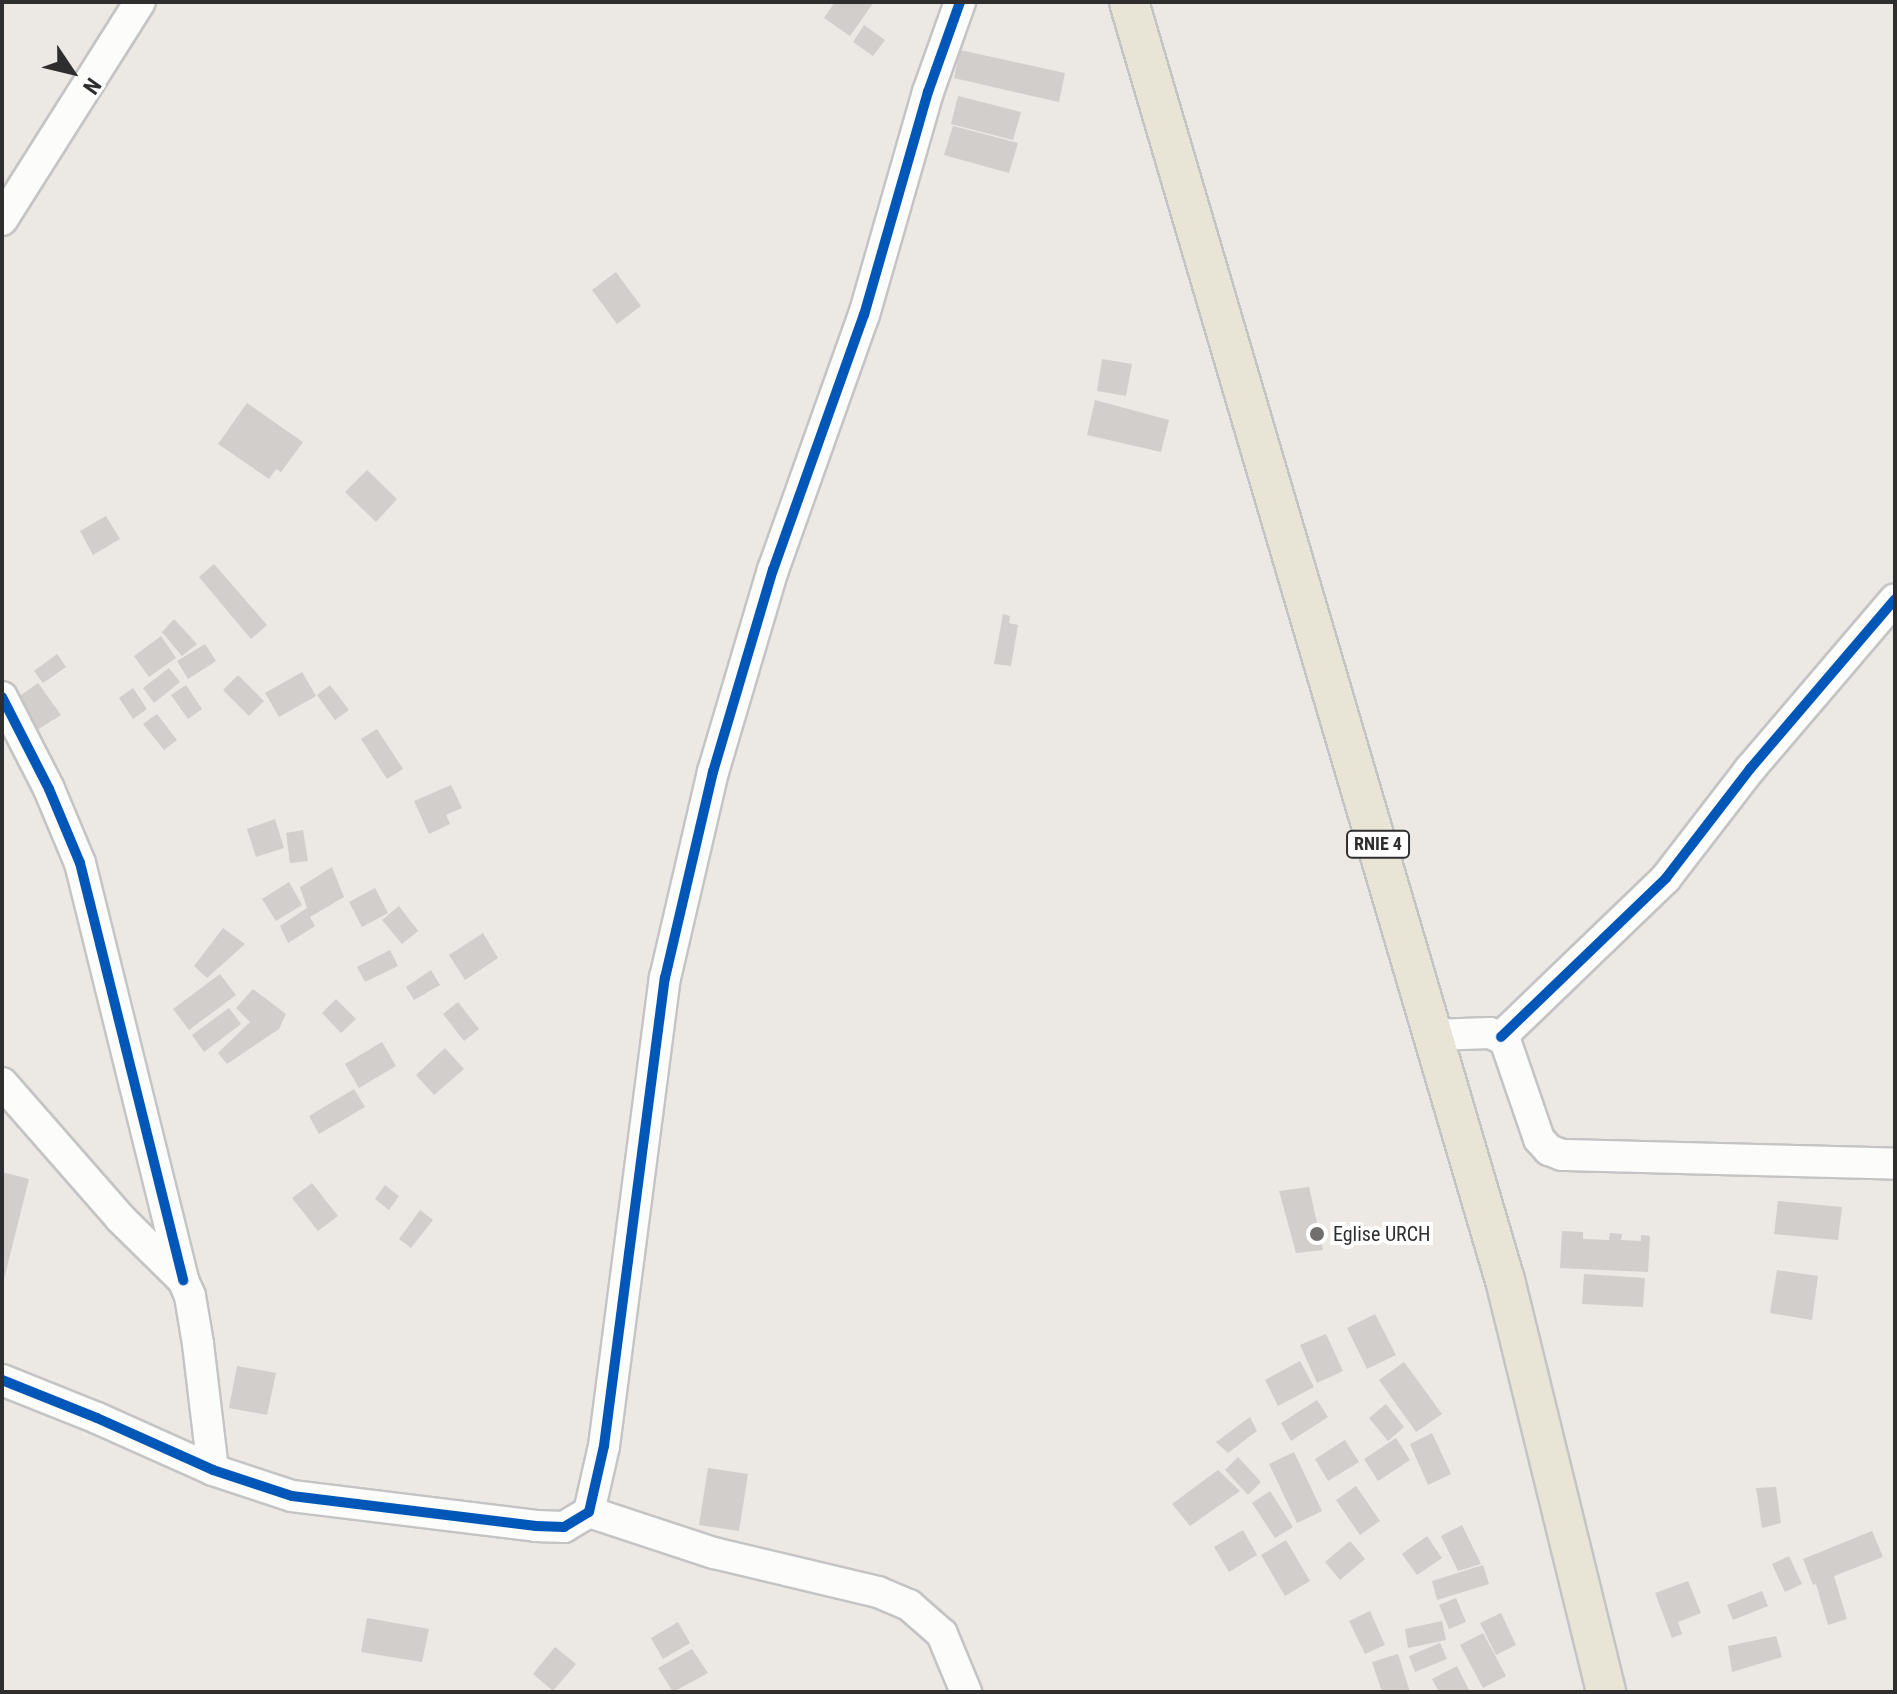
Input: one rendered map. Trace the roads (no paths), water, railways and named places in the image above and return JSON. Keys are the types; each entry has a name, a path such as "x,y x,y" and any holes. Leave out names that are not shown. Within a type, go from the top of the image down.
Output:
{"main road":[{"name":"RNIE 4","path":"1129,2 1505,1280 1606,1692"}],"street":[{"path":"2,220 140,2"},
{"path":"2,1380 213,1470 316,1501 500,1523 564,1527 589,1512 604,1446 665,978 713,772 773,570 864,315 928,92 960,2"},
{"path":"1501,1037 1666,878 1750,769 1895,599"},
{"path":"2,697 49,789 80,863 183,1280 190,1296 213,1470"},
{"path":"1433,1035 1490,1033 1501,1037 1508,1044 1539,1139 1549,1150 1562,1155 1895,1164"},
{"path":"2,1083 120,1218 183,1280"},
{"path":"589,1512 676,1542 878,1592 909,1605 942,1634 966,1692"}],"place":[{"name":"Eglise URCH","path":"1317,1234"}]}
